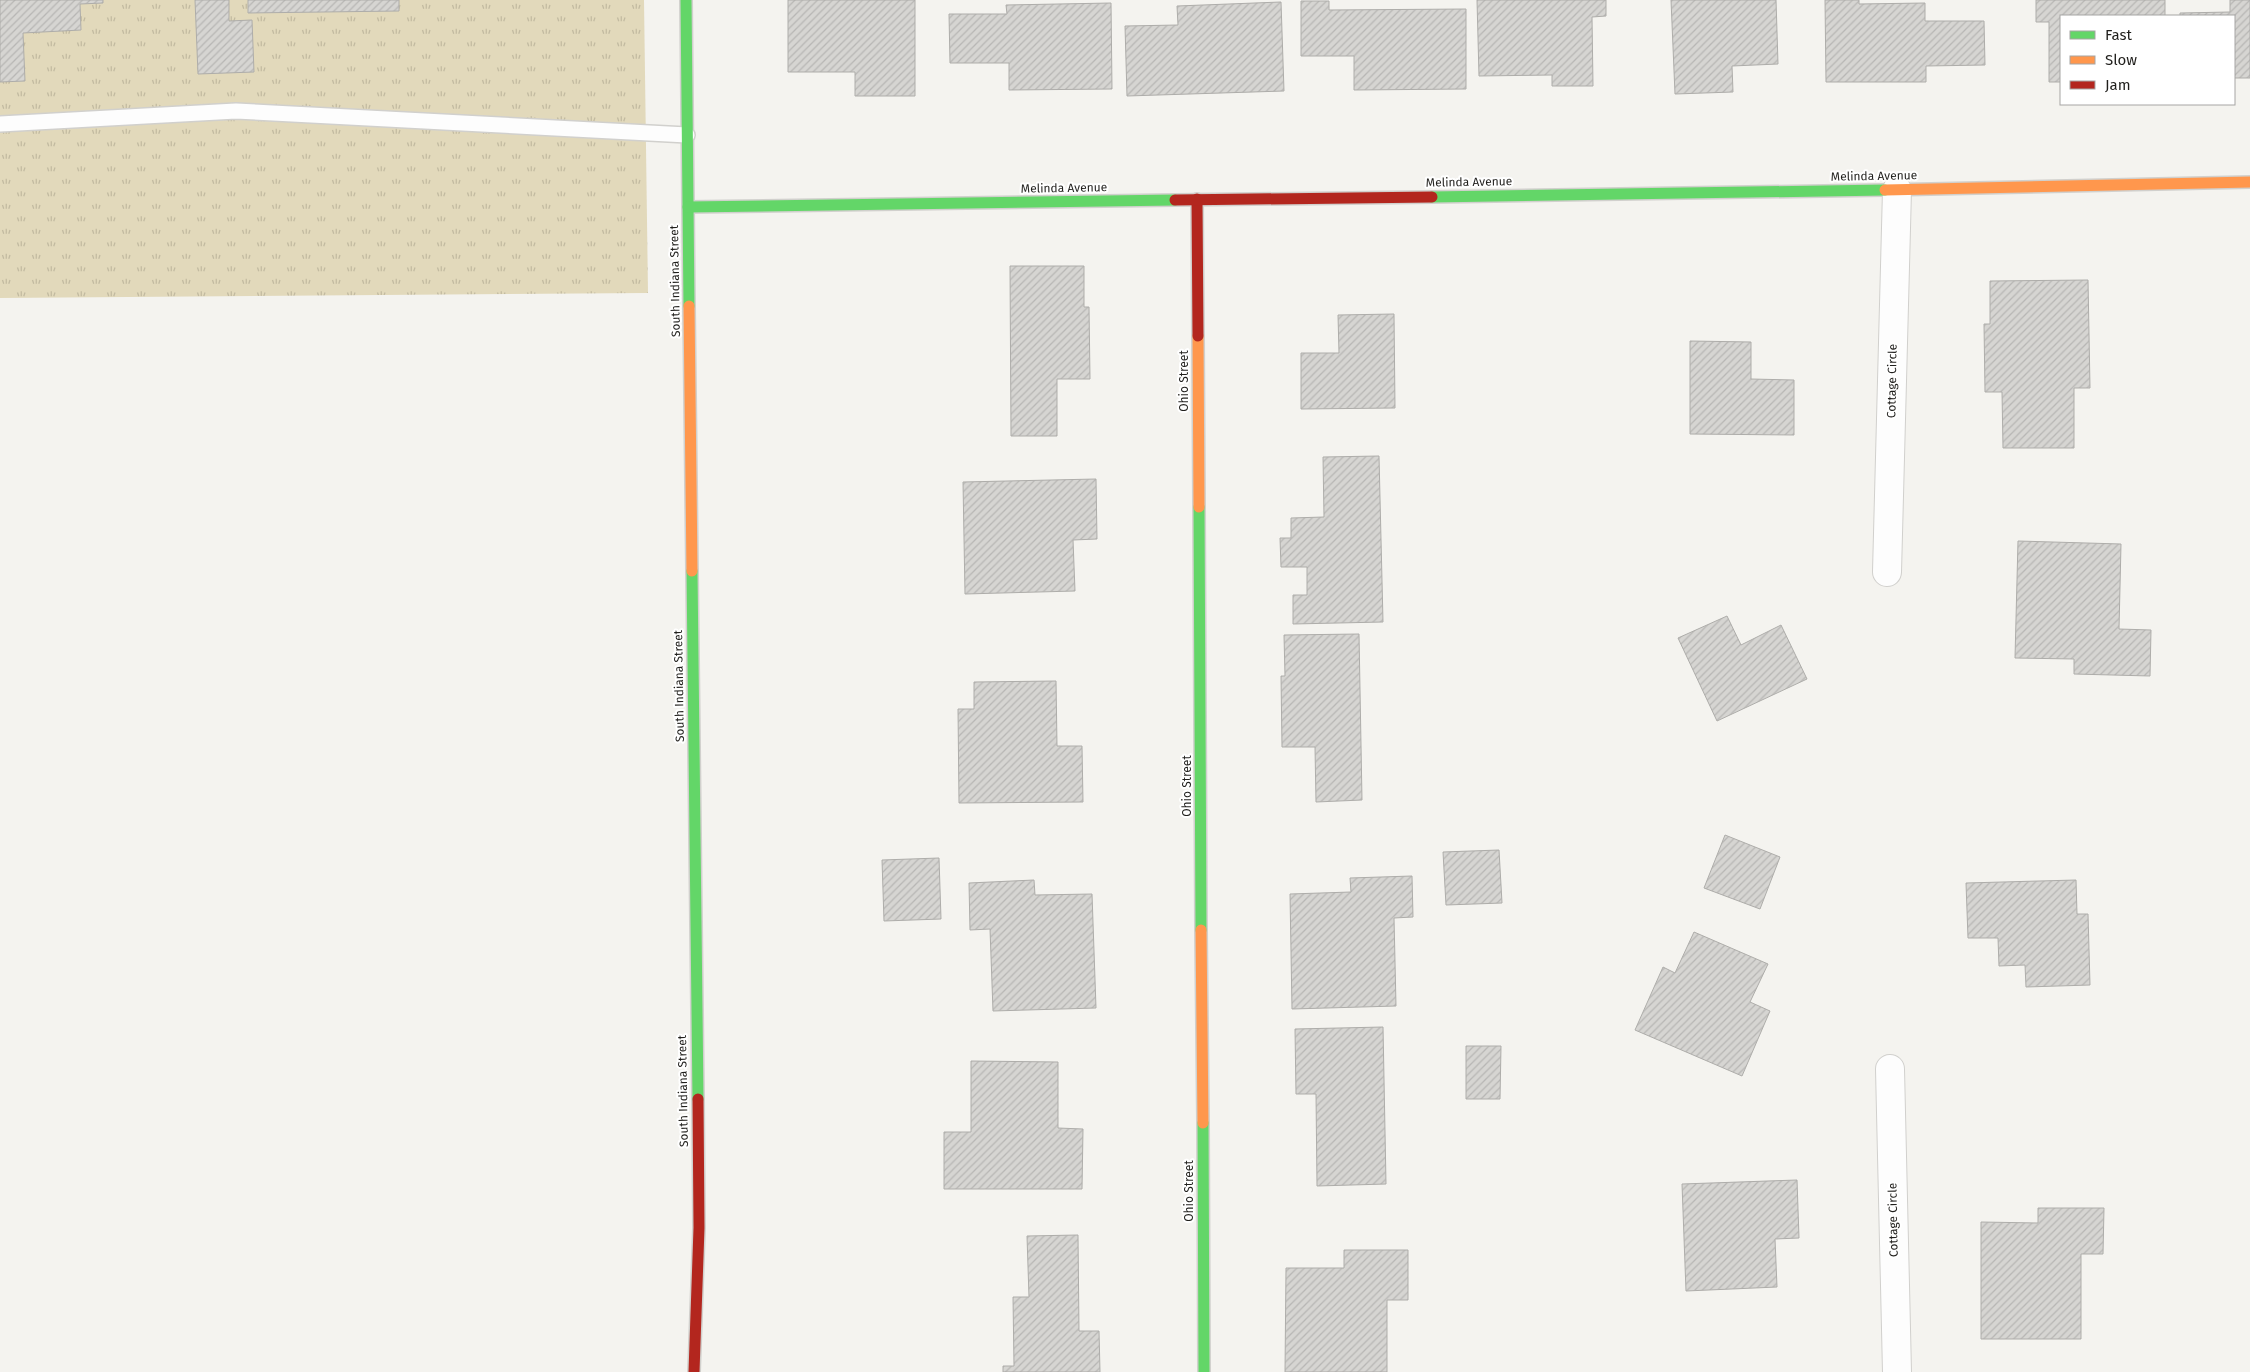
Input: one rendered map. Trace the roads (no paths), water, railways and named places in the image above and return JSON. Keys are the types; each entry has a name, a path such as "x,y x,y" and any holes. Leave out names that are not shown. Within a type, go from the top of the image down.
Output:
{"street":[{"name":"South Indiana Street","path":"686,0 698,1228 694,1372"},
{"name":"Melinda Avenue","path":"688,207 1897,190 2250,182"},
{"name":"Cottage Circle","path":"1887,572 1897,190"},
{"name":"Ohio Street","path":"1197,200 1204,1372"},
{"name":"Cottage Circle","path":"1890,1069 1897,1372"}],"lane":[{"path":"0,124 236,111 687,135"}]}
